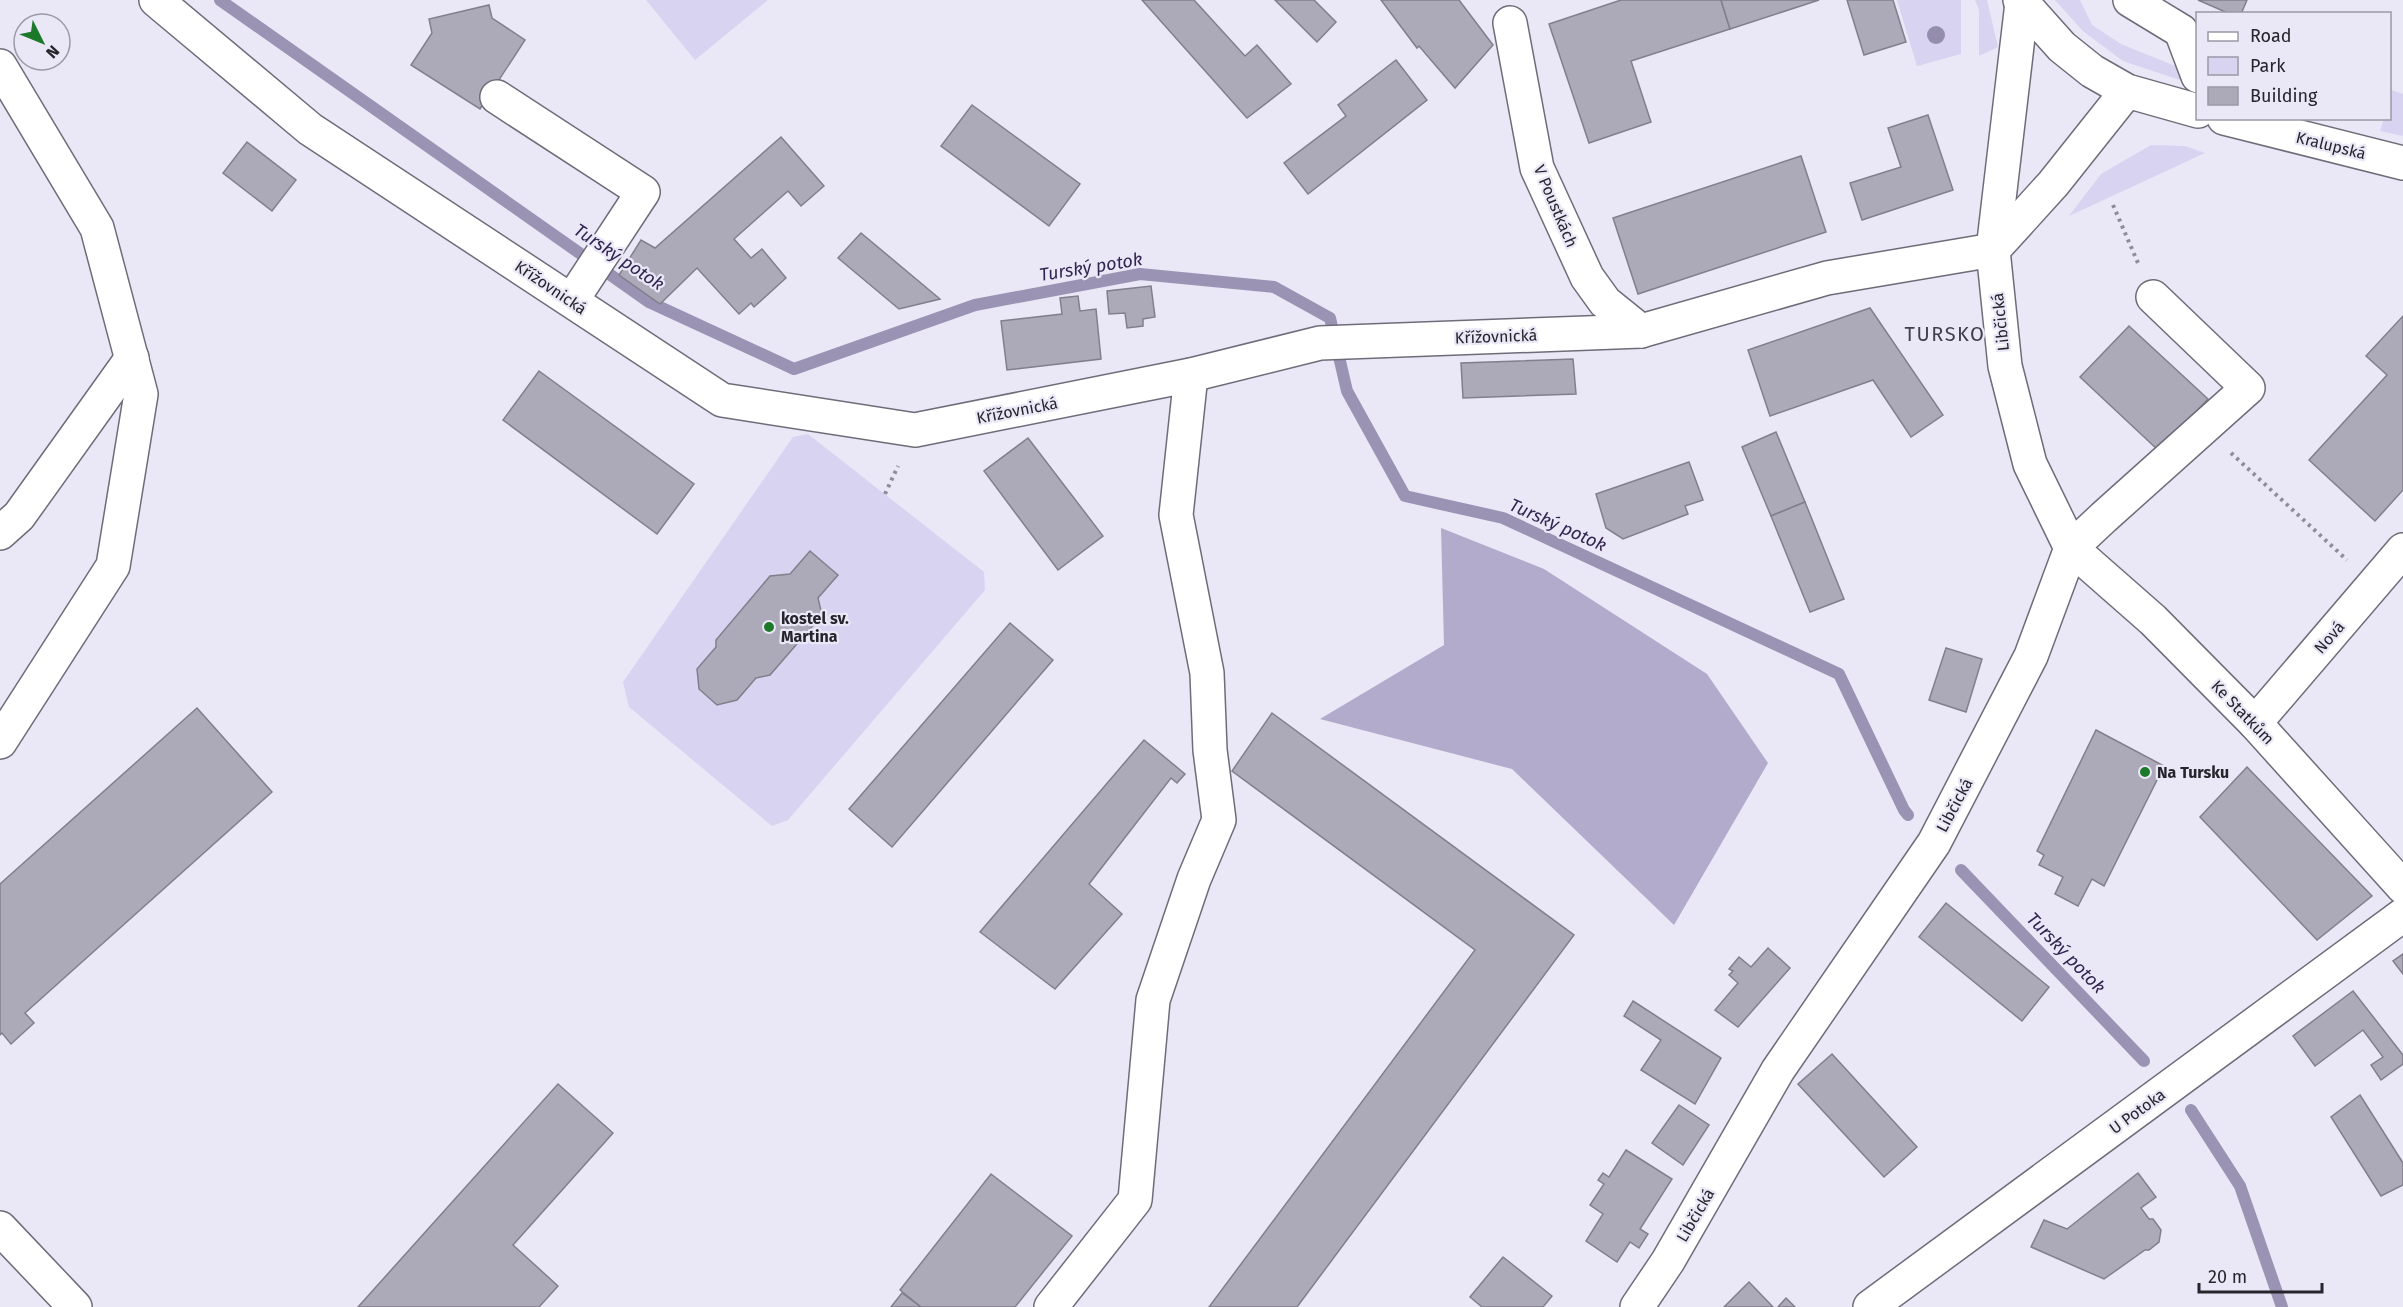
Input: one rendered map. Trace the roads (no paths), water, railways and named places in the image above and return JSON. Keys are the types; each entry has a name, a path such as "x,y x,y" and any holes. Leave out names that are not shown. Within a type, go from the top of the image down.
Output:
{"street":[{"name":"Křížovnická","path":"156,0 310,129 722,400 915,430 1191,375 1320,343 1641,331 1827,278 1993,250"},
{"path":"2130,0 2181,31 2196,71"},
{"path":"2021,2 2061,47 2092,71 2127,91 2196,110"},
{"name":"Libčická","path":"1637,1307 1668,1261 1778,1070 1934,843 2031,657 2071,548 2030,464 2005,366 1993,250 2021,2"},
{"name":"V Poustkách","path":"1510,23 1537,168 1587,277 1605,302 1641,331"},
{"path":"0,66 97,228 141,394 112,567 0,742"},
{"path":"1993,250 2053,184 2127,91"},
{"path":"496,98 643,192 572,300"},
{"name":"Kralupská","path":"2232,120 2403,163"},
{"path":"2071,548 2248,388 2153,297"},
{"path":"0,533 19,516 132,358"},
{"path":"1051,1307 1135,1200 1153,1000 1194,879 1219,820 1210,750 1207,673 1176,515 1191,375"},
{"name":"Ke Statkům","path":"2071,548 2153,620 2254,723 2403,887"},
{"name":"Nová","path":"2254,723 2403,550"},
{"name":"U Potoka","path":"1870,1307 2403,915"},
{"path":"0,1228 75,1307"}],"waterway":[{"name":"Turský potok","path":"220,0 649,302 794,369 975,305 1140,274 1274,287 1330,318 1347,391 1405,496 1503,518 1839,674 1908,815"},
{"name":"Turský potok","path":"1961,870 2144,1061"},
{"name":"Turský potok","path":"2191,1110 2240,1186 2282,1307"}],"place":[{"name":"kostel sv. Martina","path":"769,627"},
{"name":"Na Tursku","path":"2145,772"}],"district":[{"name":"TURSKO","path":"1945,334"}]}
